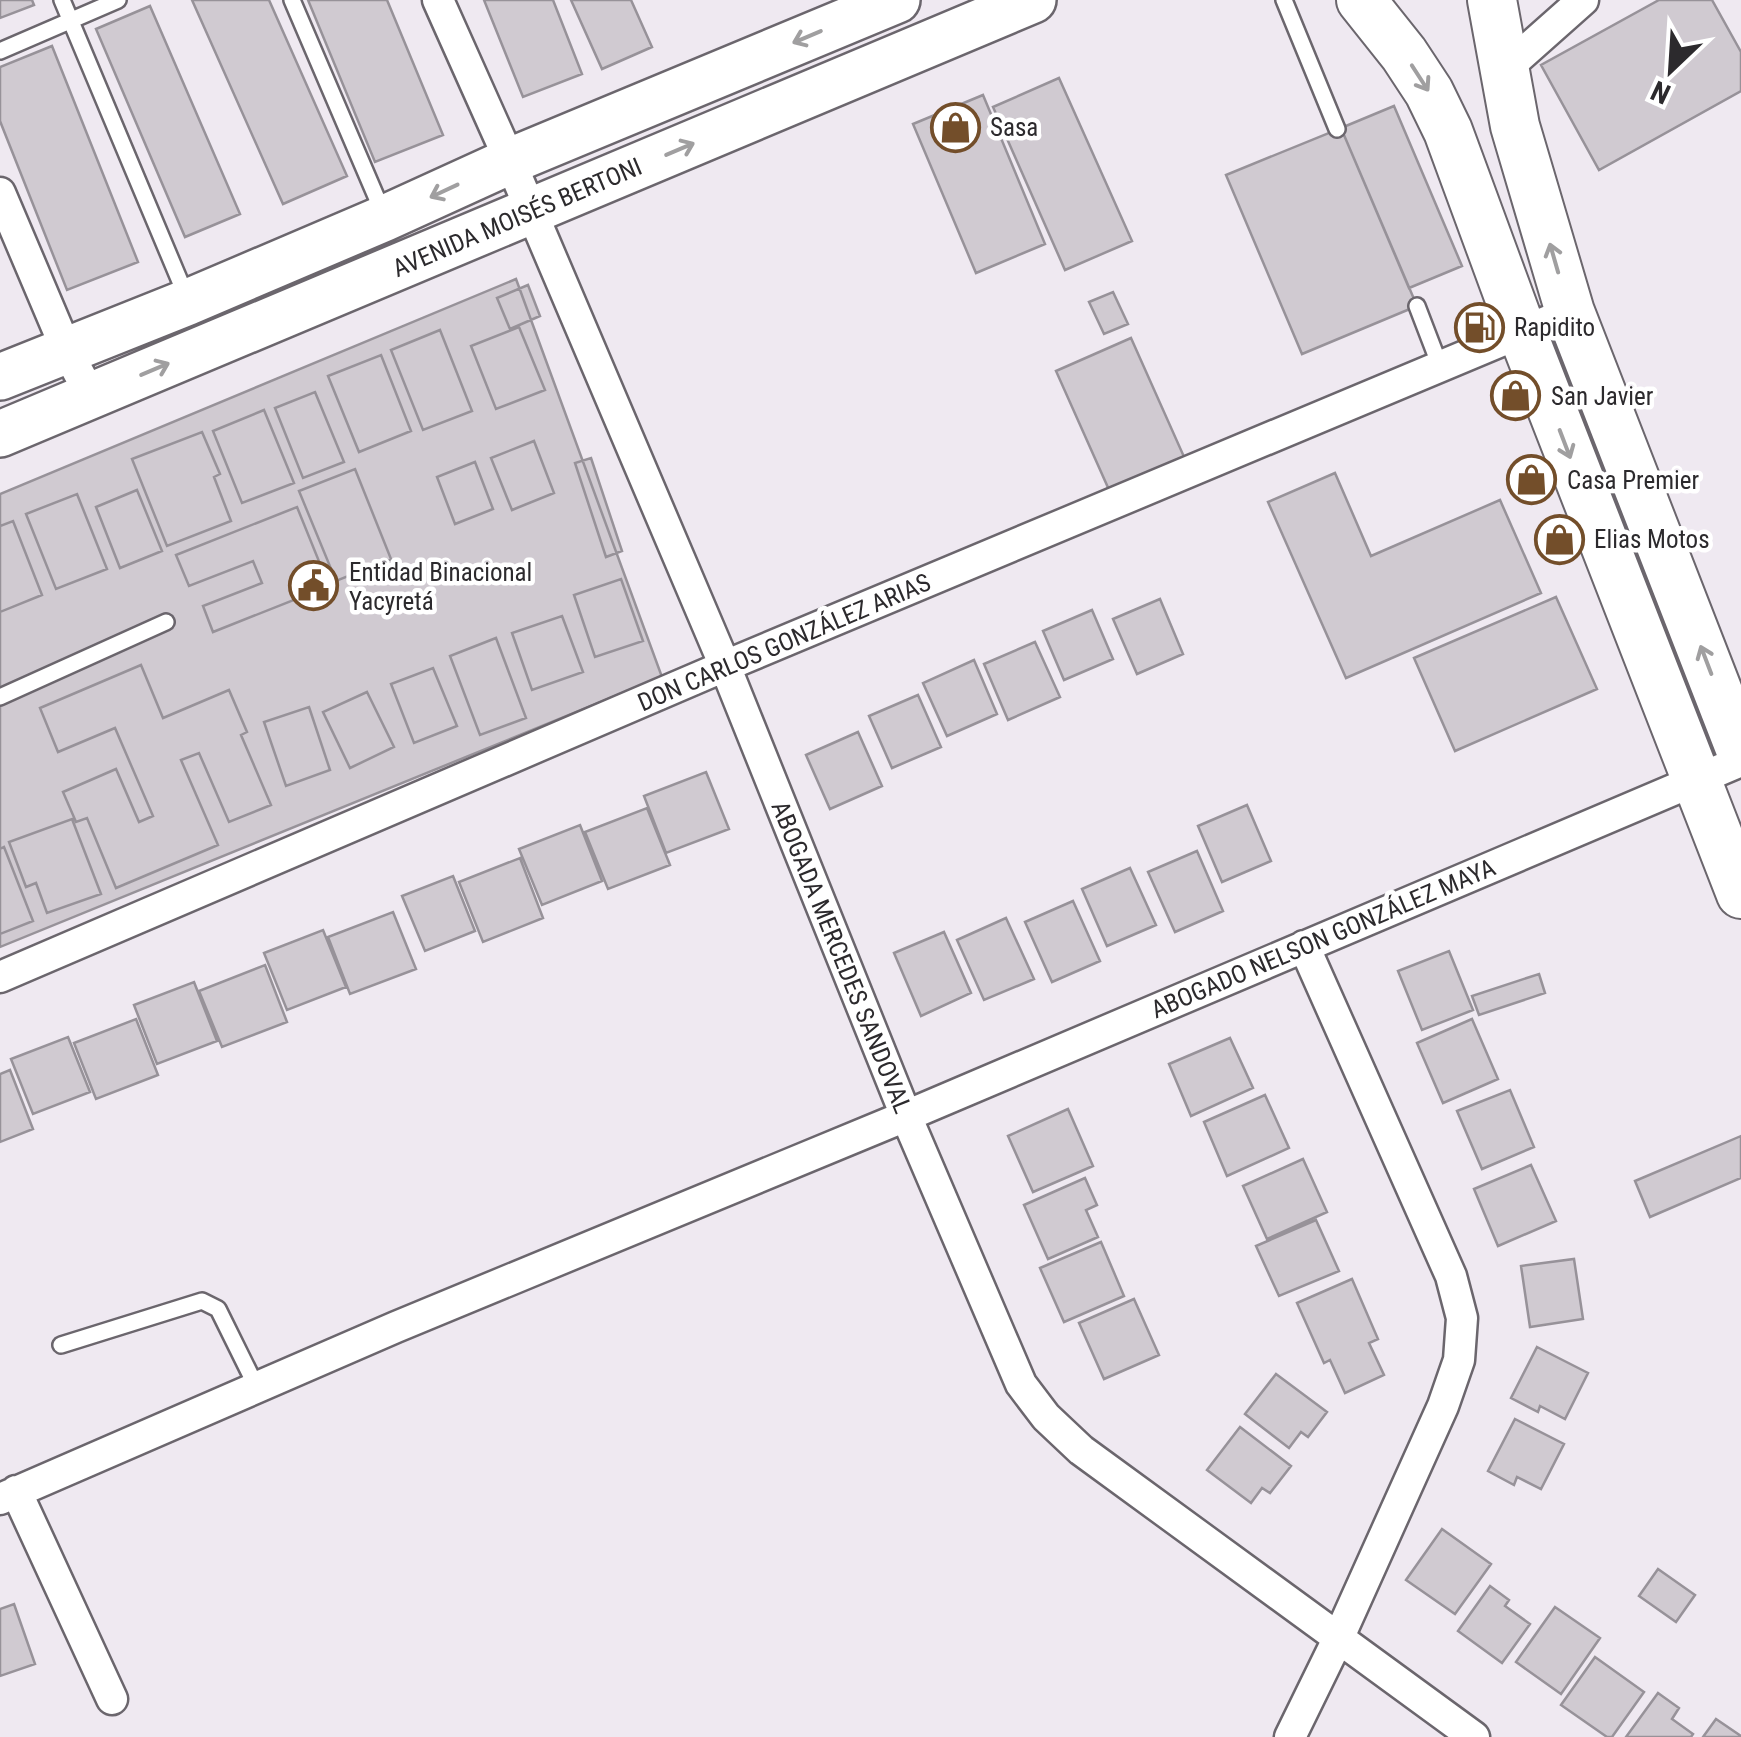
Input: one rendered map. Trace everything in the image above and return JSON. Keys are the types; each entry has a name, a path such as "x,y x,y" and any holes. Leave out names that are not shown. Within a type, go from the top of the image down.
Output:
{"highway":[{"path":"1361,0 1404,54 1448,131 1694,780 1741,894"},
{"path":"1492,0 1502,71 1570,312 1741,751"}],"main road":[{"name":"AVENIDA MOISÉS BERTONI","path":"0,377 188,302 386,218 510,160 897,0"},
{"name":"AVENIDA MOISÉS BERTONI","path":"0,434 1033,0"}],"street":[{"name":"ABOGADA MERCEDES SANDOVAL","path":"438,0 725,666 906,1116 1021,1384 1046,1418 1081,1450 1474,1737"},
{"path":"1502,71 1583,0"},
{"path":"0,193 67,351 91,396"},
{"name":"DON CARLOS GONZÁLEZ ARIAS","path":"0,977 725,666 1570,312"},
{"name":"ABOGADO NELSON GONZÁLEZ MAYA","path":"8,1495 1741,760"},
{"path":"1290,1737 1443,1406 1459,1360 1462,1318 1451,1276 1304,946"},
{"path":"8,1495 112,1699"}],"lane":[{"path":"62,0 188,302"},
{"path":"0,51 118,0"},
{"path":"292,0 386,218"},
{"path":"1284,0 1337,130"},
{"path":"1416,306 1440,366"},
{"path":"0,697 166,622"},
{"path":"61,1345 209,1302 218,1309 256,1388"}],"building":[{"path":"0,0 32,0 34,5 0,18"},
{"path":"192,0 269,0 347,176 283,204"},
{"path":"308,0 387,0 443,135 375,162"},
{"path":"484,0 553,0 582,74 523,97"},
{"path":"571,0 631,0 652,47 602,69"},
{"path":"1659,0 1712,0 1741,52 1741,91 1599,170 1541,65"},
{"path":"150,6 240,214 185,237 96,29"},
{"path":"52,46 138,262 67,290 0,121 0,67"},
{"path":"1059,78 1132,241 1065,270 993,107"},
{"path":"983,95 1045,244 976,273 913,124"},
{"path":"1394,106 1462,266 1409,288 1341,128"},
{"path":"1341,128 1417,306 1302,354 1226,175"},
{"name":"Entidad Binacional Yacyretá","path":"516,279 662,677 0,947 0,494"},
{"path":"528,285 540,316 510,329 497,298"},
{"path":"1113,292 1128,324 1104,334 1089,302"},
{"path":"519,327 545,390 496,409 471,346"},
{"path":"440,330 472,411 423,430 391,350"},
{"path":"1131,338 1185,459 1110,492 1056,371"},
{"path":"381,355 411,431 359,452 328,376"},
{"path":"315,392 344,462 303,478 275,408"},
{"path":"264,410 294,483 242,503 213,431"},
{"path":"202,432 220,474 214,477 231,521 167,546 132,459"},
{"path":"534,441 554,493 512,510 491,458"},
{"path":"591,458 622,551 606,557 575,463"},
{"path":"475,462 493,509 455,524 437,477"},
{"path":"355,469 391,559 336,581 299,491"},
{"path":"1335,473 1371,556 1500,500 1541,593 1346,678 1268,502"},
{"path":"137,490 162,551 120,568 96,507"},
{"path":"77,494 107,569 56,589 26,514"},
{"path":"297,507 329,586 213,632 203,606 262,583 253,561 189,586 176,555"},
{"path":"13,521 42,595 0,612 0,526"},
{"path":"621,579 643,641 595,657 574,595"},
{"path":"1556,597 1597,689 1455,751 1414,658"},
{"path":"1160,599 1183,654 1137,674 1113,619"},
{"path":"1092,610 1113,659 1064,680 1043,631"},
{"path":"562,616 583,672 532,690 512,633"},
{"path":"496,638 526,718 480,735 450,656"},
{"path":"1035,642 1060,697 1008,720 984,664"},
{"path":"974,660 997,714 947,736 923,683"},
{"path":"141,665 163,718 229,690 247,732 241,735 271,805 229,822 199,753 181,760 218,845 116,888 87,818 76,822 63,792 116,769 139,822 153,816 115,728 58,752 40,708"},
{"path":"433,668 457,726 414,743 391,684"},
{"path":"367,692 394,747 350,768 323,712"},
{"path":"918,695 941,747 892,768 869,716"},
{"path":"309,707 330,770 286,786 264,722"},
{"path":"858,732 882,786 830,809 806,755"},
{"path":"706,772 729,829 666,853 644,796"},
{"path":"1247,805 1271,861 1222,882 1198,826"},
{"path":"647,808 670,865 608,889 585,832"},
{"path":"72,819 101,894 47,913 36,883 26,887 9,842"},
{"path":"580,825 602,881 542,905 519,849"},
{"path":"4,847 33,921 0,934 0,849"},
{"path":"1197,851 1223,911 1175,932 1148,872"},
{"path":"520,858 543,918 483,942 459,882"},
{"path":"1130,868 1156,925 1107,946 1082,889"},
{"path":"453,876 475,931 425,951 402,896"},
{"path":"1073,901 1100,961 1052,982 1025,922"},
{"path":"393,912 416,969 350,994 328,937"},
{"path":"1006,918 1034,979 984,1000 957,940"},
{"path":"323,930 346,987 287,1010 264,953"},
{"path":"944,932 971,993 921,1016 894,953"},
{"path":"1449,951 1473,1010 1422,1030 1398,971"},
{"path":"265,965 287,1022 222,1047 199,991"},
{"path":"1539,974 1545,993 1479,1015 1472,996"},
{"path":"194,982 217,1041 157,1064 134,1005"},
{"path":"136,1019 158,1075 96,1099 74,1043"},
{"path":"1472,1019 1498,1079 1443,1103 1417,1043"},
{"path":"68,1037 90,1092 33,1114 11,1059"},
{"path":"1230,1038 1253,1088 1191,1116 1169,1064"},
{"path":"10,1070 33,1129 0,1142 0,1074"},
{"path":"1510,1090 1534,1147 1482,1169 1457,1111"},
{"path":"1265,1095 1289,1148 1227,1176 1204,1122"},
{"path":"1068,1109 1093,1166 1033,1192 1008,1136"},
{"path":"1741,1136 1741,1178 1650,1217 1635,1181"},
{"path":"1303,1159 1327,1212 1267,1239 1243,1186"},
{"path":"1531,1165 1556,1221 1498,1246 1474,1189"},
{"path":"1085,1178 1097,1205 1086,1210 1098,1237 1048,1259 1024,1205"},
{"path":"1316,1220 1339,1271 1279,1296 1256,1246"},
{"path":"1101,1242 1124,1296 1064,1322 1040,1268"},
{"path":"1574,1259 1583,1319 1530,1327 1521,1266"},
{"path":"1352,1279 1378,1339 1369,1343 1384,1375 1345,1393 1330,1360 1324,1363 1297,1303"},
{"path":"1134,1299 1159,1355 1104,1379 1079,1323"},
{"path":"1537,1347 1588,1373 1565,1419 1540,1406 1538,1412 1511,1398"},
{"path":"1276,1374 1327,1412 1308,1437 1301,1432 1289,1448 1245,1414"},
{"path":"1515,1419 1564,1444 1541,1489 1517,1477 1514,1485 1488,1471"},
{"path":"1240,1427 1291,1466 1270,1493 1262,1488 1251,1503 1207,1470"},
{"path":"1442,1529 1491,1564 1455,1614 1406,1580"},
{"path":"1658,1569 1695,1595 1676,1622 1639,1596"},
{"path":"1490,1586 1509,1600 1505,1606 1530,1624 1502,1663 1458,1631"},
{"path":"14,1604 35,1664 0,1676 0,1609"},
{"path":"1555,1607 1600,1638 1561,1694 1516,1662"},
{"path":"1595,1657 1644,1692 1612,1737 1561,1705"},
{"path":"1658,1693 1679,1708 1672,1719 1693,1734 1691,1737 1626,1737"},
{"path":"1716,1719 1741,1736 1741,1737 1703,1737"}],"place":[{"name":"Sasa","path":"955,127"},
{"name":"Rapidito","path":"1479,327"},
{"name":"San Javier","path":"1516,396"},
{"name":"Casa Premier","path":"1532,480"},
{"name":"Elias Motos","path":"1559,539"},
{"name":"Entidad Binacional Yacyretá","path":"314,586"}]}
